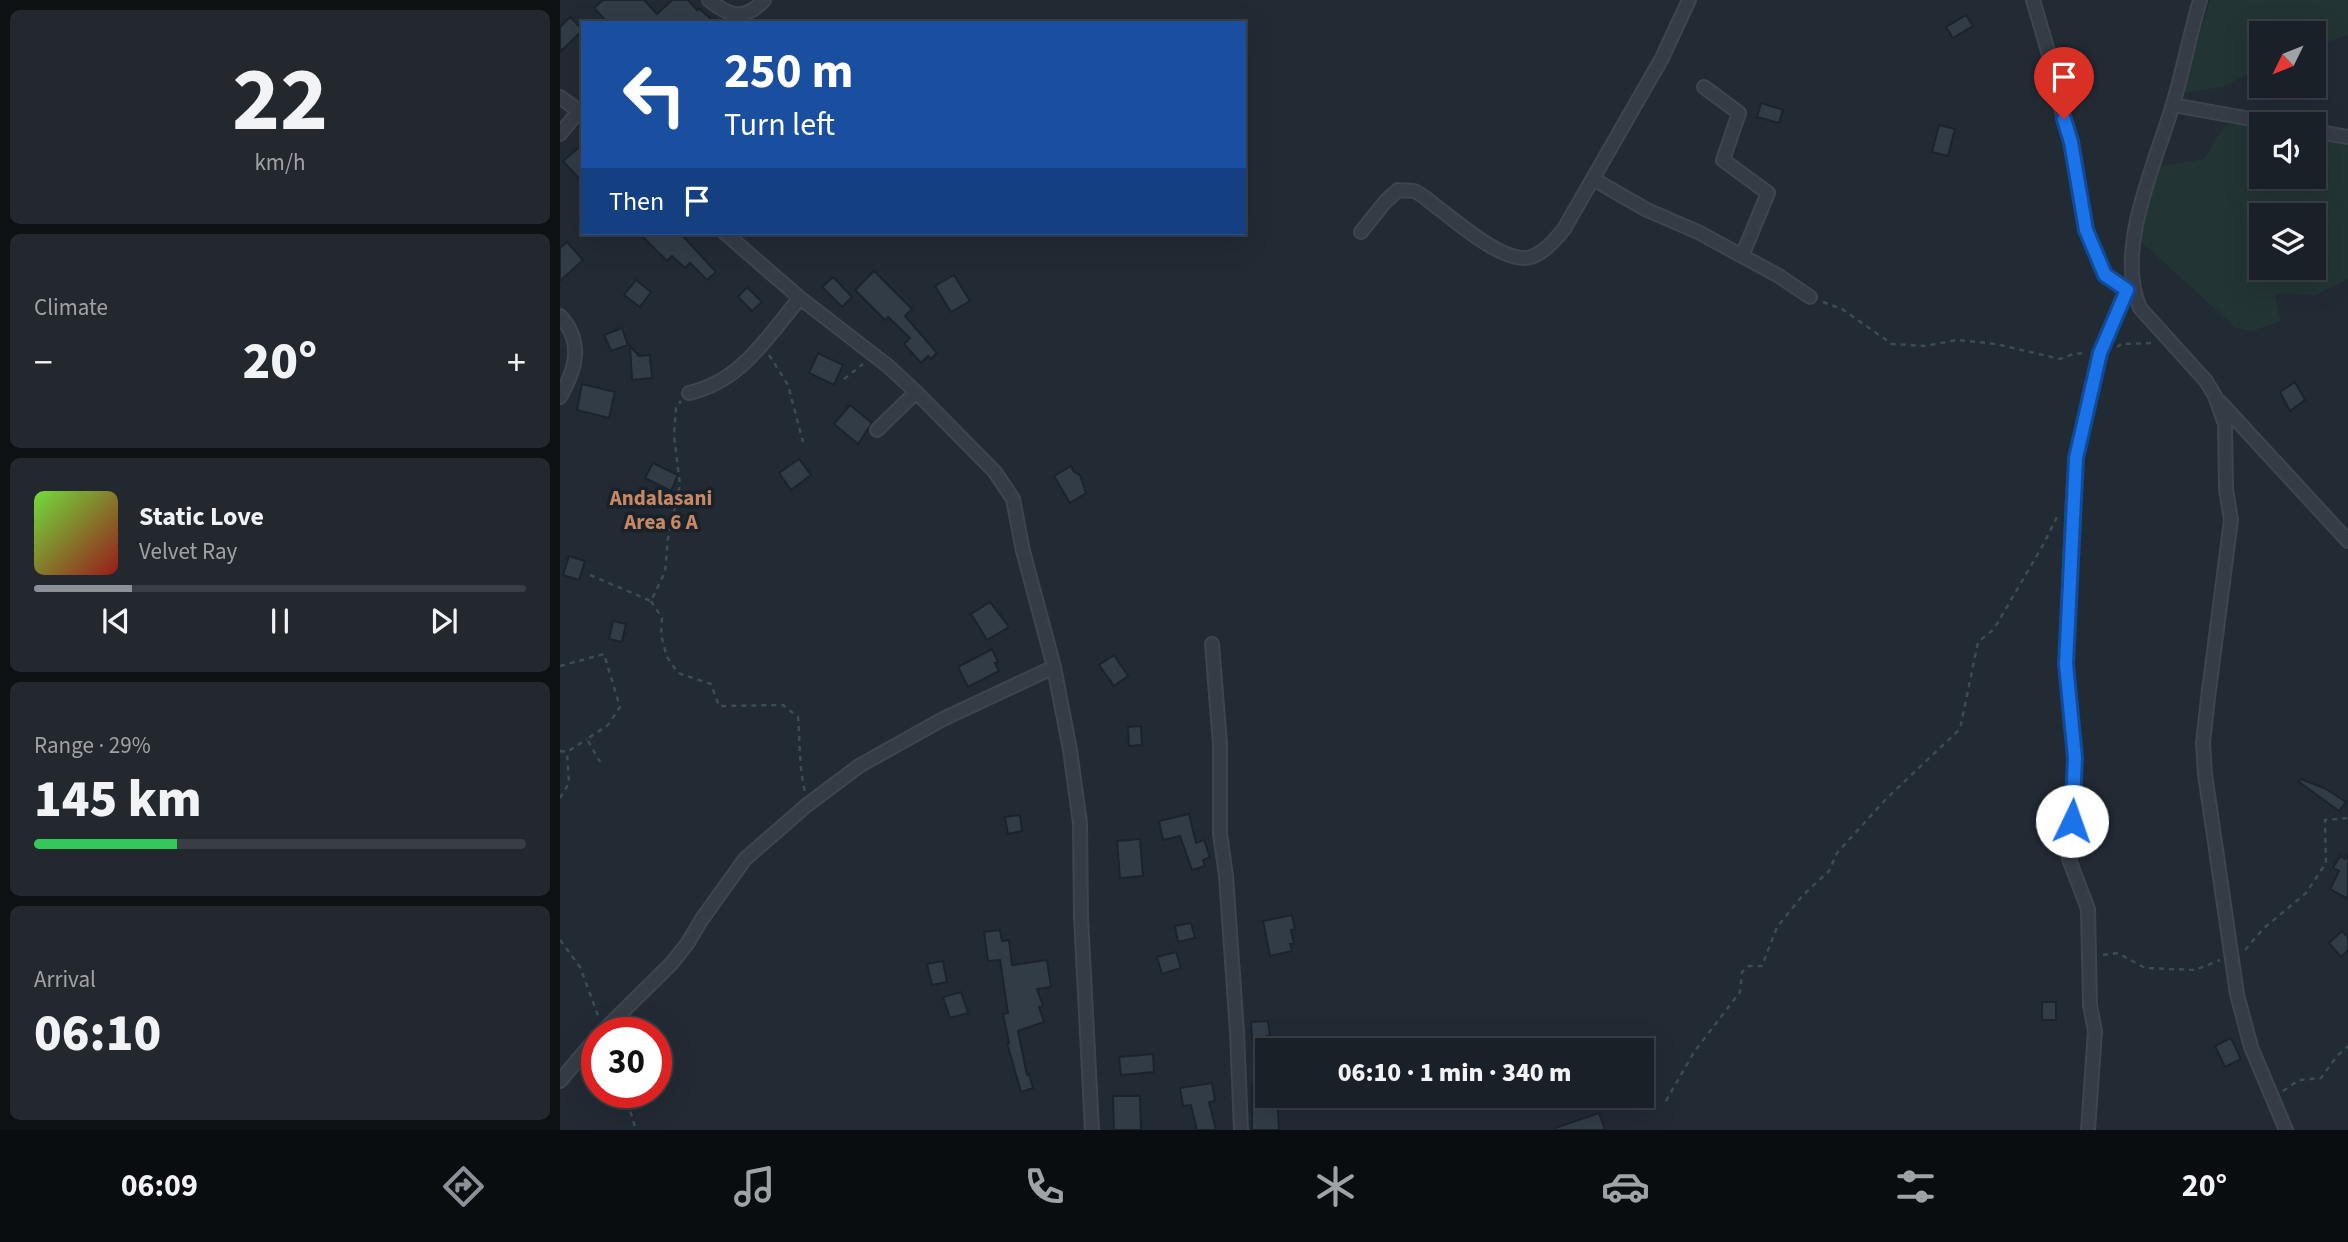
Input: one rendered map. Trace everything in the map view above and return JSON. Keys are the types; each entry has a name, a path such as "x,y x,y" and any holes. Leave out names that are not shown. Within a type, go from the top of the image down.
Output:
{"street":[{"path":"709,0 731,15 743,14 764,0"},
{"path":"1361,232 1398,190 1416,191 1463,228 1502,253 1517,258 1529,257 1547,247 1558,236 1593,179 1662,58 1689,0"},
{"path":"2033,0 2071,142 2086,230 2105,275 2130,286 2140,308 2195,366 2215,396 2348,541"},
{"path":"2088,1130 2095,1031 2090,1005 2088,909 2069,859 2075,758 2066,664 2076,458 2100,353 2130,286 2141,211 2173,105 2200,0"},
{"path":"1704,87 1739,113 1723,160 1768,193 1742,256"},
{"path":"560,97 581,113 560,134"},
{"path":"2173,105 2249,119"},
{"path":"2326,133 2348,137"},
{"path":"1593,179 1647,210 1698,232 1810,296"},
{"path":"727,235 916,392 995,472 1011,494 1023,551 1054,667 1070,750 1080,824 1082,944 1092,1130"},
{"path":"689,393 723,381 744,365 800,298"},
{"path":"560,316 574,334 576,355 572,372 560,397"},
{"path":"877,430 916,392"},
{"path":"2215,396 2225,424 2225,489 2231,520 2203,743 2205,774 2236,994 2251,1047 2286,1130"},
{"path":"1212,645 1220,744 1220,834 1226,876 1237,1031 1241,1130"},
{"path":"617,1017 671,964 745,859 807,805 859,766 943,719 1054,667"},
{"path":"560,1081 581,1056"}],"path":[{"path":"1810,296 1842,309 1892,344 1925,346 1957,340 1996,344 2060,359 2073,354 2100,353 2121,344 2159,344 2170,340"},
{"path":"765,341 768,354 788,385 803,442"},
{"path":"844,379 873,355"},
{"path":"651,601 665,572 668,538 680,485 674,436 676,408 689,393"},
{"path":"1666,1101 1694,1052 1740,992 1742,972 1749,966 1762,966 1777,927 1803,895 1829,871 1837,853 1886,799 1961,729 1978,642 1994,629 2059,513"},
{"path":"590,575 651,601 662,618 661,635 667,657 678,673 711,684 719,706 783,705 798,718 800,769 807,805"},
{"path":"560,666 604,654 620,707 608,725 567,752 560,751"},
{"path":"587,739 600,762"},
{"path":"560,798 569,783 567,752"},
{"path":"560,940 580,967 596,1017"},
{"path":"2272,1098 2299,1080 2321,1079 2337,1056 2348,1046"},
{"path":"629,1108 636,1130"}],"shaded area":[{"path":"2210,0 2348,0 2348,35 2326,43 2326,21 2249,21 2249,73 2223,87 2183,93"},
{"path":"2226,124 2249,126 2249,189 2326,189 2326,135 2348,143 2348,279 2316,295 2275,294 2281,321 2252,331 2236,328 2137,238 2157,167 2204,159"}],"building":[{"path":"603,0 644,0 657,14 672,0 688,0 714,21 606,21 594,8"},
{"path":"1966,15 1973,26 1953,38 1946,27"},
{"path":"570,17 581,28 581,32 560,52 560,27"},
{"path":"1761,103 1783,110 1779,123 1757,117"},
{"path":"1939,125 1955,129 1948,156 1932,152"},
{"path":"581,146 581,181 563,161"},
{"path":"641,235 682,235 716,272 707,280 690,263 685,268 672,256 667,261"},
{"path":"567,242 583,260 560,281 560,248"},
{"path":"874,271 912,309 905,316 937,353 931,359 928,356 921,363 904,344 910,338 888,317 885,320 855,290"},
{"path":"954,275 970,301 951,312 935,286"},
{"path":"833,277 852,297 842,307 822,287"},
{"path":"636,280 651,292 640,307 624,295"},
{"path":"747,287 762,302 752,311 738,297"},
{"path":"622,328 628,345 611,351 604,335"},
{"path":"630,346 639,356 650,355 652,378 632,380"},
{"path":"818,353 843,365 834,385 809,373"},
{"path":"2295,382 2305,400 2290,411 2280,392"},
{"path":"582,384 615,392 609,418 577,410"},
{"path":"850,405 872,423 858,444 834,424"},
{"path":"799,459 811,475 791,490 779,473"},
{"path":"653,463 678,475 671,491 645,478"},
{"path":"1071,466 1074,472 1080,475 1086,493 1070,503 1054,476"},
{"path":"569,556 585,561 579,580 563,575"},
{"path":"990,602 1009,627 987,640 971,614"},
{"path":"613,621 626,624 622,642 609,639"},
{"path":"992,649 999,671 968,687 958,667"},
{"path":"1114,655 1128,676 1114,686 1099,665"},
{"path":"1141,726 1142,745 1129,746 1128,727"},
{"path":"2301,779 2326,789 2346,802 2339,811 2299,782"},
{"path":"1189,814 1196,843 1204,840 1210,857 1203,860 1205,866 1192,870 1180,836 1163,840 1159,821"},
{"path":"1020,815 1022,831 1008,834 1005,817"},
{"path":"1140,839 1143,876 1120,878 1117,841"},
{"path":"2348,854 2348,899 2330,889 2339,871 2333,868 2340,856 2345,859"},
{"path":"1292,915 1295,929 1291,930 1294,944 1290,944 1292,951 1270,956 1263,921"},
{"path":"1191,923 1195,938 1178,942 1175,926"},
{"path":"1000,930 1002,941 1009,940 1012,965 1047,960 1051,987 1037,989 1043,1006 1039,1007 1044,1022 1018,1031 1027,1075 1029,1074 1033,1088 1021,1092 1007,1043 1003,1014 1008,1013 1000,960 988,961 984,932"},
{"path":"2342,931 2348,937 2348,950 2341,957 2329,943"},
{"path":"1176,952 1181,968 1162,974 1157,957"},
{"path":"943,961 947,982 932,985 927,964"},
{"path":"961,992 968,1013 950,1018 943,997"},
{"path":"2042,1002 2056,1002 2056,1020 2042,1020"},
{"path":"1268,1021 1270,1036 1255,1038 1255,1049 1252,1038 1251,1022"},
{"path":"2231,1038 2241,1059 2225,1067 2215,1046"},
{"path":"1153,1054 1154,1072 1121,1075 1119,1057"},
{"path":"1212,1083 1215,1101 1209,1102 1216,1130 1197,1130 1191,1105 1183,1106 1180,1088"},
{"path":"1252,1084 1255,1084 1255,1108 1278,1108 1279,1130 1252,1130"},
{"path":"1113,1096 1140,1096 1141,1130 1114,1130"},
{"path":"1599,1113 1605,1130 1555,1128"}],"district":[{"name":"Andalasani Area 6 A","path":"661,510"}],"route":[{"path":"2064,119 2071,142 2086,230 2105,275 2127,290 2100,353 2076,458 2066,664 2075,758 2072,821"}]}
